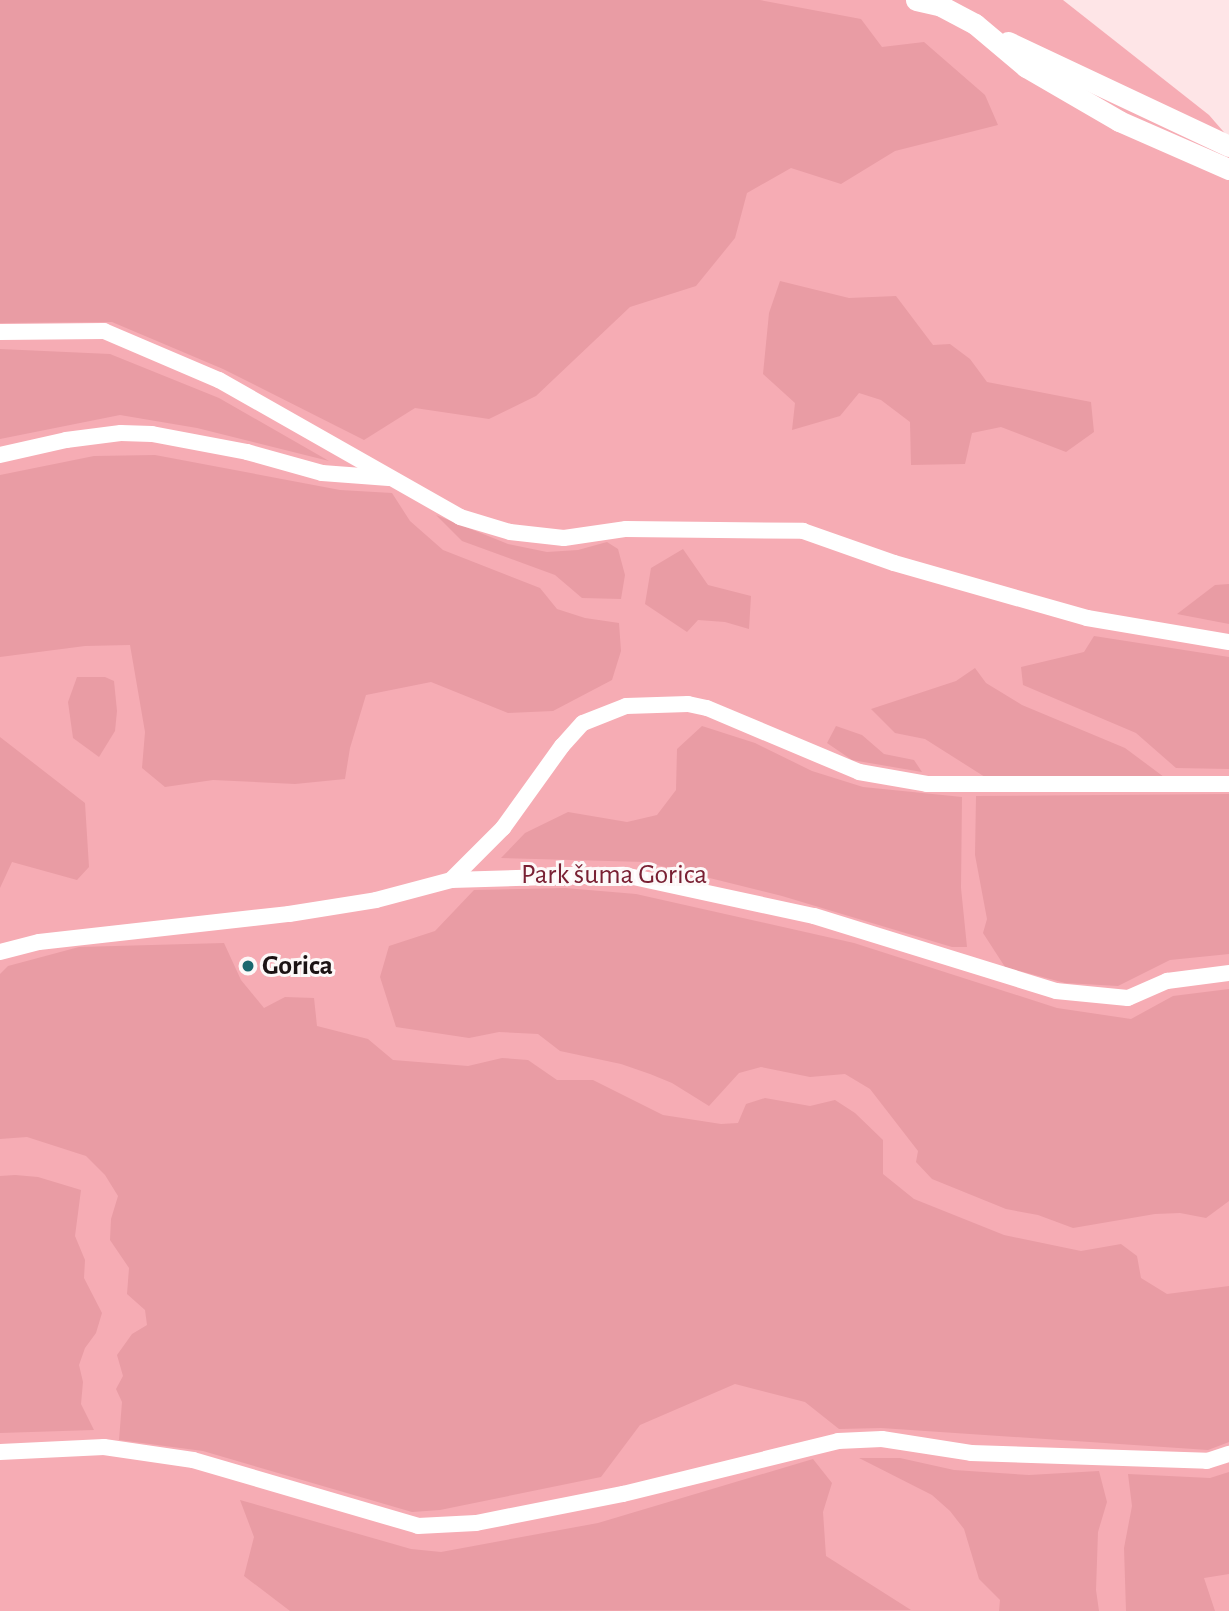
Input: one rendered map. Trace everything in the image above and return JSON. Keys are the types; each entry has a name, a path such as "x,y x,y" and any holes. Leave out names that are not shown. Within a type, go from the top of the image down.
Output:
{"street":[{"path":"916,0 959,14 999,41 1026,67 1064,92 1119,121 1229,169"},
{"path":"999,41 1030,51 1229,146"},
{"path":"0,332 104,331 219,380 460,517 510,532 564,538 626,529 803,531 894,563 1087,618 1229,642"},
{"path":"0,455 66,440 121,433 152,434 247,452 322,473 395,479"},
{"path":"451,880 503,828 562,746 583,723 626,706 688,704 708,708 859,772 927,784 1229,784"},
{"path":"0,952 51,940 289,914 376,900 451,880 624,875 814,916 1056,992 1128,998 1167,981 1229,973"},
{"path":"0,1452 104,1447 193,1460 418,1526 476,1523 623,1494 838,1441 882,1439 971,1454 1207,1461 1229,1454"}],"green space":[{"name":"Park šuma Gorica","path":"0,0 1063,0 1209,115 1229,138 1229,1611 0,1611"}],"shaded area":[{"path":"0,0 760,0 861,19 882,47 924,42 985,95 998,125 895,151 841,184 791,168 747,193 735,238 696,286 630,307 536,396 489,419 415,408 364,440 223,369 112,322 0,323"},
{"path":"780,281 849,298 896,296 933,345 950,344 970,359 987,382 1091,402 1094,432 1066,452 1001,427 972,433 965,464 911,465 910,422 881,400 859,393 840,416 792,430 795,403 763,374 769,313"},
{"path":"0,349 110,354 219,398 329,461 197,428 120,415 0,439"},
{"path":"155,455 340,490 392,493 410,521 443,550 540,588 557,609 585,618 619,623 621,651 612,680 553,711 508,713 431,682 366,695 350,748 345,779 295,784 213,780 165,787 142,768 145,732 130,645 85,646 0,657 0,475 94,456"},
{"path":"436,515 508,544 547,552 578,550 607,542 618,549 625,575 621,599 582,598 555,575 462,541"},
{"path":"683,549 708,585 751,596 749,629 725,622 698,620 687,632 645,604 651,568"},
{"path":"1229,584 1229,624 1177,614 1215,585"},
{"path":"1094,636 1229,657 1229,769 1176,768 1136,733 1023,685 1021,667 1084,652"},
{"path":"975,668 986,683 1022,705 1125,748 1164,777 985,777 925,739 895,733 871,709 956,681"},
{"path":"77,677 105,677 114,681 117,711 115,731 99,757 73,738 68,702"},
{"path":"702,726 755,743 812,771 863,787 962,797 961,888 967,947 952,947 782,896 645,862 501,858 525,833 568,812 627,822 657,815 676,790 677,749"},
{"path":"836,726 862,735 884,754 914,760 922,772 852,760 827,743"},
{"path":"0,737 85,803 89,867 77,880 12,862 0,888"},
{"path":"1229,794 1229,954 1170,960 1118,986 1065,983 1005,967 983,933 987,919 975,855 976,796"},
{"path":"565,888 636,894 854,943 1057,1008 1131,1019 1173,996 1229,989 1229,1201 1206,1218 1180,1213 1155,1214 1073,1228 1038,1215 1006,1209 932,1179 916,1162 918,1151 870,1089 845,1074 810,1077 761,1067 739,1073 709,1106 672,1083 650,1074 621,1064 560,1051 538,1034 499,1032 469,1038 396,1027 380,977 389,946 435,931 474,890"},
{"path":"224,943 241,980 264,1008 285,997 314,998 317,1026 368,1039 393,1060 468,1066 502,1058 528,1060 557,1080 593,1080 663,1115 721,1124 738,1123 746,1104 765,1098 810,1106 835,1100 855,1113 883,1140 883,1174 914,1199 1004,1235 1081,1251 1121,1244 1137,1256 1141,1278 1167,1294 1229,1286 1229,1442 1208,1450 881,1428 839,1429 805,1402 735,1384 640,1425 601,1477 440,1510 412,1512 203,1451 119,1440 122,1402 116,1389 123,1376 117,1355 132,1334 147,1325 145,1310 127,1294 129,1268 110,1240 111,1219 118,1196 105,1175 86,1156 27,1137 0,1139 0,974 8,966 79,947"},
{"path":"0,1176 38,1177 81,1190 75,1236 85,1260 84,1278 102,1313 96,1333 85,1348 79,1365 83,1382 81,1404 94,1430 0,1433"},
{"path":"859,1458 900,1458 954,1470 1029,1475 1099,1471 1107,1502 1098,1532 1096,1590 1099,1611 999,1611 1000,1600 979,1579 964,1529 950,1511 932,1495"},
{"path":"813,1459 832,1483 823,1512 826,1556 911,1610 290,1611 244,1576 254,1537 240,1500 411,1549 441,1552 598,1523"},
{"path":"1229,1472 1229,1574 1204,1578 1215,1611 1126,1611 1124,1548 1132,1506 1128,1474 1210,1478"}],"place":[{"name":"Gorica","path":"248,966"}]}
